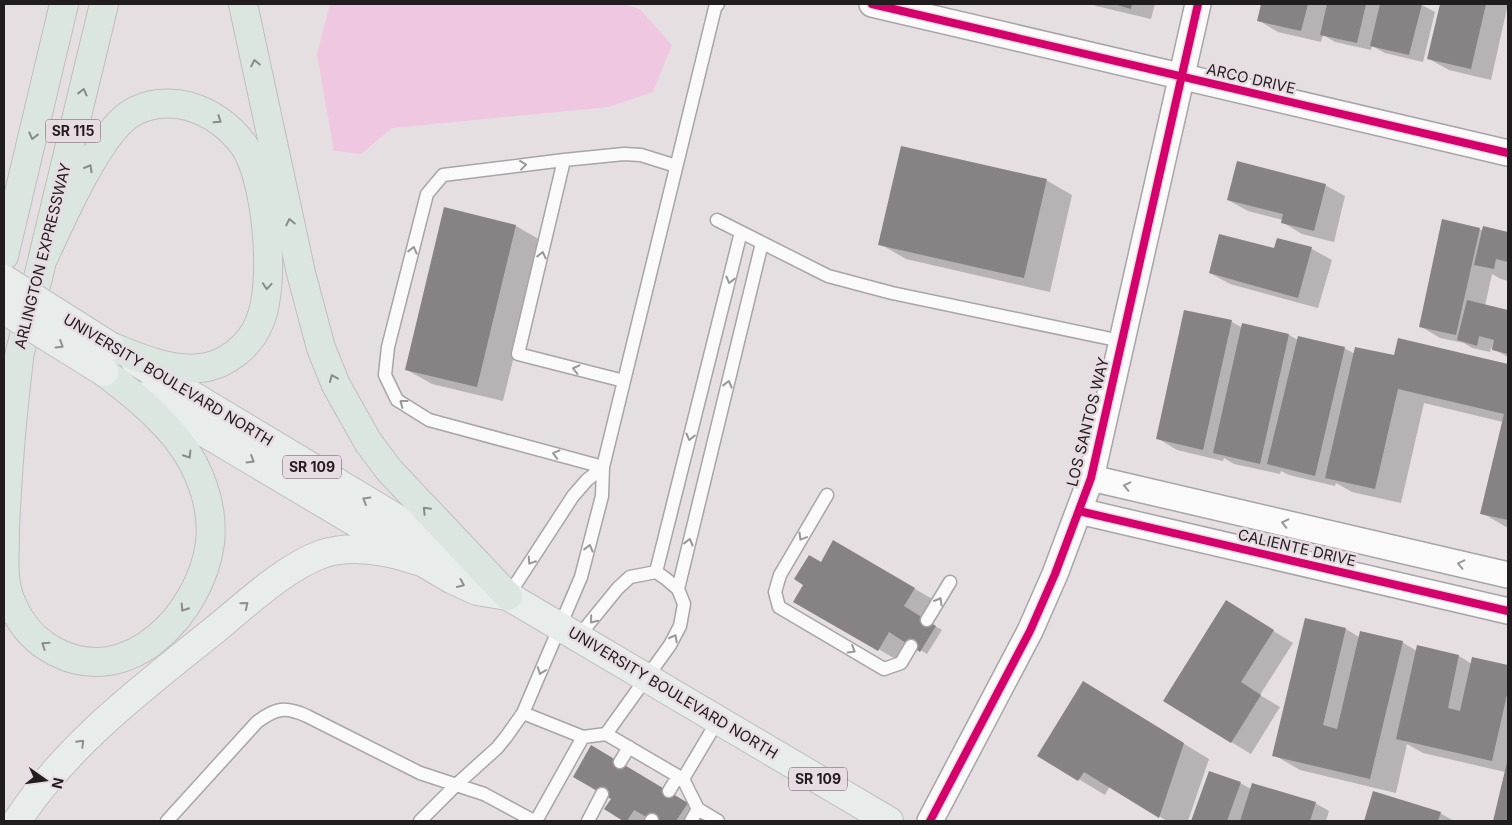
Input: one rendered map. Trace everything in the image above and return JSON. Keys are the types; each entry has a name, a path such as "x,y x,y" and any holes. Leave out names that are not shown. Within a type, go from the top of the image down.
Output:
{"highway":[{"name":"SR 115","path":"4,256 64,4"},
{"name":"ARLINGTON EXPRESSWAY","path":"4,420 104,4"},
{"path":"243,4 300,272 321,348 336,385 368,442 394,476 508,596"},
{"path":"43,258 74,195 100,150 113,130 136,111 151,105 168,103 200,110 222,122 240,141 250,157 257,176 267,242 265,302 261,320 252,336 240,349 226,359 213,365 199,368 183,368 154,362 110,346"},
{"path":"18,359 10,440 6,516 5,562 8,591 17,614 25,627 36,638 61,654 76,659 92,661 115,660 138,652 154,642 170,627 190,599 200,578 207,556 210,534 210,513 205,492 186,452 159,420 104,372"}],"main road":[{"name":"UNIVERSITY BOULEVARD NORTH","path":"4,279 110,346 462,558 481,571 508,596 889,821"},
{"name":"UNIVERSITY BOULEVARD NORTH","path":"4,310 104,372 463,586 477,591 508,596"},
{"path":"16,821 62,762 99,725 254,597 292,570 321,554 342,550 384,552 418,560"}],"street":[{"name":"ARCO DRIVE","path":"872,4 1508,153"},
{"name":"LOS SANTOS WAY","path":"930,821 1030,631 1055,574 1090,478 1198,4"},
{"name":"CALIENTE DRIVE","path":"1090,478 1508,575"},
{"name":"CALIENTE DRIVE","path":"1079,511 1508,611"},
{"path":"1316,566 1325,533"}],"lane":[{"path":"569,632 574,595 586,562 602,496 603,467 715,8 718,4"},
{"path":"603,467 429,420 397,400 385,376 388,346 427,194 443,175 564,160 632,154 676,166"},
{"path":"564,160 518,354 624,381"},
{"path":"717,220 828,276 892,293 1121,341"},
{"path":"656,572 742,232"},
{"path":"678,589 762,243"},
{"path":"508,596 576,492 594,473 603,467"},
{"path":"827,495 780,575 775,592 779,607 884,669 902,663 911,646"},
{"path":"420,821 506,737 523,713 538,680 569,632 630,577 656,572 678,589 684,604 680,626 670,645 606,734"},
{"path":"927,620 950,582"},
{"path":"167,821 257,722 274,711 283,709 307,716 420,774 484,794 535,821 583,737"},
{"path":"523,713 583,737 606,734 680,777 698,809 718,821"},
{"path":"668,791 680,777 718,720"},
{"path":"620,762 629,747"},
{"path":"588,821 602,794"},
{"path":"690,821 698,809"}],"shaded area":[{"path":"330,4 622,4 640,9 672,45 653,92 608,107 392,128 361,154 334,151 317,54"}],"building":[{"path":"1114,4 1132,4 1131,9"},
{"path":"1261,4 1308,4 1301,31 1257,21"},
{"path":"1327,4 1366,4 1357,43 1320,35"},
{"path":"1380,4 1422,4 1409,55 1370,46"},
{"path":"1440,4 1486,4 1471,69 1427,59"},
{"path":"901,146 1047,179 1024,278 878,245"},
{"path":"1237,161 1326,184 1314,231 1281,223 1283,214 1227,200"},
{"path":"444,207 516,225 477,387 405,370"},
{"path":"1442,219 1480,228 1456,335 1419,327"},
{"path":"1483,226 1508,232 1508,262 1496,259 1494,269 1474,265"},
{"path":"1219,234 1274,248 1277,238 1312,247 1298,298 1209,273"},
{"path":"1467,300 1508,310 1508,354 1492,350 1494,340 1479,336 1477,346 1457,340"},
{"path":"1184,310 1232,320 1203,450 1156,439"},
{"path":"1242,323 1289,334 1260,464 1213,453"},
{"path":"1298,336 1345,347 1315,476 1267,464"},
{"path":"1398,338 1508,364 1508,520 1480,514 1504,414 1398,389 1375,489 1325,478 1355,347 1394,355"},
{"path":"833,540 915,588 904,606 936,626 920,652 889,632 878,651 793,602 803,585 794,579 809,555 821,562"},
{"path":"1226,600 1274,630 1241,682 1261,695 1231,743 1163,701"},
{"path":"1305,618 1346,628 1323,725 1337,729 1360,631 1403,641 1370,779 1272,756"},
{"path":"1417,645 1459,655 1448,708 1460,711 1472,657 1508,665 1508,690 1492,761 1396,739"},
{"path":"1083,681 1184,743 1159,818 1084,772 1078,781 1037,756"},
{"path":"591,745 688,803 676,821 654,821 634,810 627,821 623,821 604,809 611,799 573,777"},
{"path":"1508,758 1508,821 1493,821"},
{"path":"1209,771 1241,782 1227,821 1191,821"},
{"path":"1252,783 1316,802 1310,821 1240,821"},
{"path":"1373,791 1441,812 1438,821 1364,821"}],"cycle path":[{"path":"872,4 1508,153"},
{"path":"930,821 1030,631 1055,574 1091,478 1198,4"},
{"path":"1079,511 1508,611"}]}
